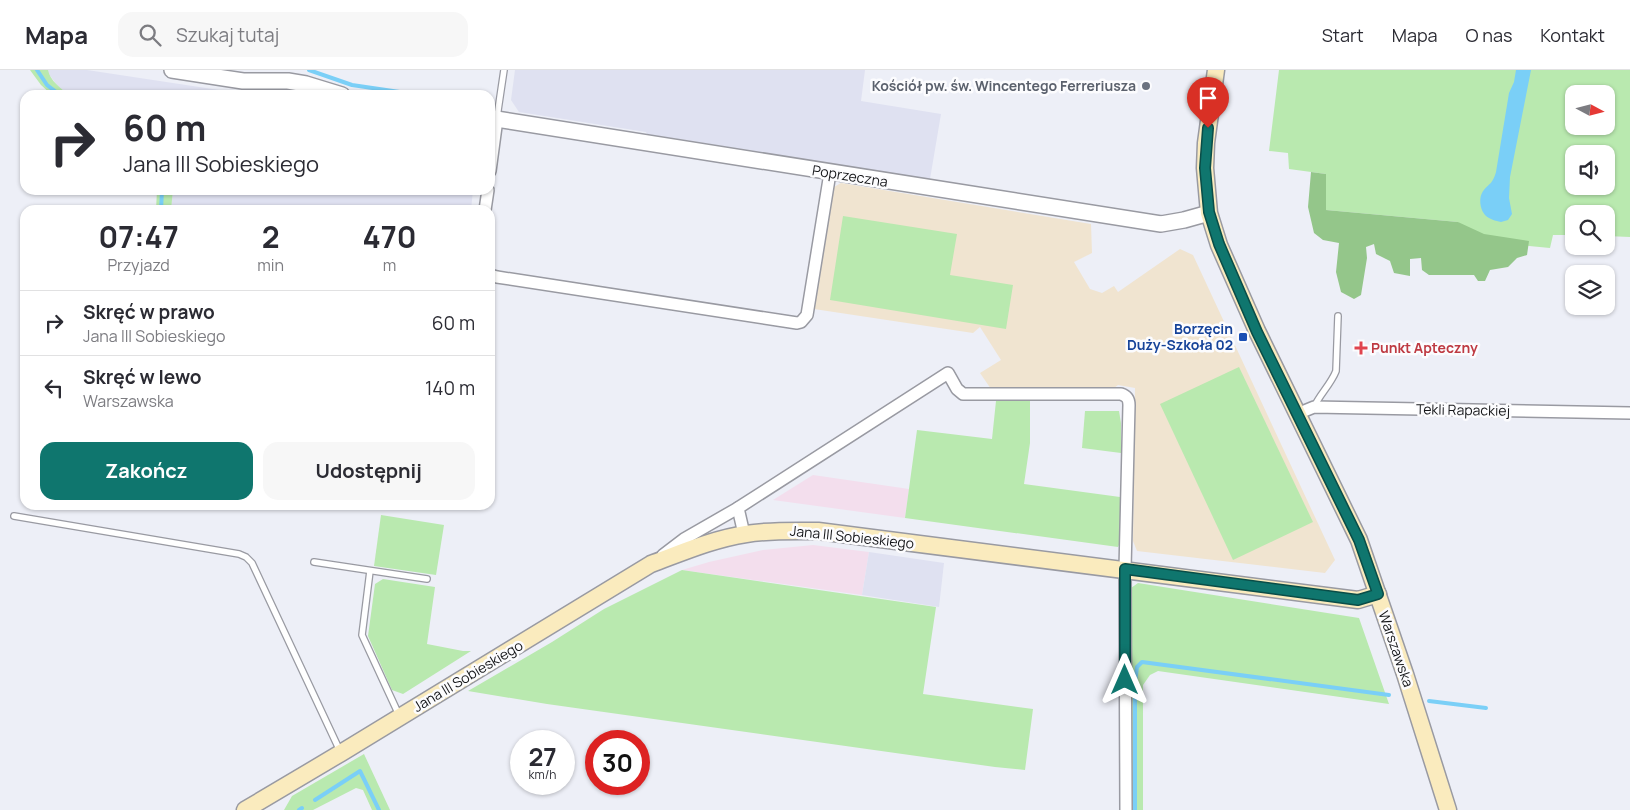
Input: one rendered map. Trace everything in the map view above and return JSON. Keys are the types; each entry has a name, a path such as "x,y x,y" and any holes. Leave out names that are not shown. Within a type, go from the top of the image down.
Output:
{"main road":[{"name":"Warszawska","path":"1216,70 1205,159 1209,212 1219,244 1238,289 1359,540 1405,674 1448,810"},
{"name":"Jana III Sobieskiego","path":"245,810 651,564 703,545 744,534 780,530 818,531 1358,600 1378,594"}],"street":[{"path":"172,70 243,81 288,81 326,90"},
{"name":"Poprzeczna","path":"495,119 1161,224 1184,220 1209,212"},
{"path":"495,276 797,323 801,322 806,315 830,173"},
{"path":"651,564 684,539 738,508 948,373 957,389 963,394 1120,394 1128,398 1130,406 1125,569 1126,810"},
{"name":"Tekli Rapackiej","path":"1298,414 1314,407 1630,414"},
{"path":"738,508 744,534"}],"lane":[{"path":"495,110 504,70"},
{"path":"1314,407 1317,399 1336,371 1338,316"},
{"path":"14,516 239,554 246,557 252,563 341,753"},
{"path":"314,562 427,579"},
{"path":"370,571 362,635 400,717"}],"shaded area":[{"path":"48,70 87,70 219,90 63,90 48,73"},
{"path":"515,70 865,70 861,101 941,114 930,179 519,112 511,100"},
{"path":"841,183 1091,224 1092,253 1074,262 1090,289 1102,293 1114,286 1118,292 1180,249 1193,255 1335,560 1325,573 1137,551 1133,541 1135,388 1118,385 1114,388 991,389 980,373 1001,360 980,327 973,333 814,309 834,187"},
{"path":"172,195 472,195 472,205 172,205"},
{"path":"813,475 909,489 905,518 773,500"},
{"path":"813,545 869,552 862,595 682,570 763,550"},
{"path":"869,552 944,563 939,607 862,595"}],"green space":[{"path":"30,70 48,70 53,81 63,90 46,90"},
{"path":"1279,70 1630,70 1630,237 1615,236 1615,205 1565,205 1565,235 1553,235 1550,248 1469,240 1458,222 1326,210 1326,174 1289,169 1288,153 1269,151"},
{"path":"1311,172 1326,174 1326,210 1458,222 1484,234 1529,241 1527,255 1517,258 1508,267 1490,270 1485,281 1478,281 1474,275 1429,275 1422,270 1421,258 1410,259 1410,276 1394,273 1390,261 1376,254 1374,244 1366,247 1367,258 1361,295 1354,299 1341,292 1336,272 1339,243 1323,240 1314,233 1308,207"},
{"path":"157,195 172,195 172,205 156,205"},
{"path":"843,216 957,234 950,275 1013,285 1006,329 830,300"},
{"path":"1239,367 1313,522 1233,560 1160,404"},
{"path":"996,401 1030,401 1030,443 1024,484 1120,497 1120,543 1118,547 905,518 917,430 992,439"},
{"path":"1085,411 1119,411 1121,453 1082,448"},
{"path":"381,515 444,525 436,575 374,566"},
{"path":"682,570 936,607 923,694 1033,709 1025,770 547,704 468,691 604,609"},
{"path":"383,579 435,587 427,644 471,651 403,694 392,690 368,636 375,584"},
{"path":"1138,583 1359,618 1389,704 1158,671 1150,675 1143,685 1143,810 1131,810 1130,593 1131,588"},
{"path":"364,754 390,810 372,810 363,790 356,788 313,810 284,810 292,796"}],"water":[{"path":"1516,70 1531,70 1510,177 1509,198 1512,214 1508,220 1501,222 1486,216 1482,210 1480,200 1482,193 1496,172 1509,93 1514,82"}],"waterway":[{"path":"37,70 47,85 54,90"},
{"path":"309,70 352,85 386,90"},
{"path":"161,205 162,195"},
{"path":"1135,810 1135,683 1137,667 1142,662 1389,695"},
{"path":"1429,701 1486,708"},
{"path":"315,800 360,771 379,810"}],"place":[{"name":"Kościół pw. św. Wincentego Ferreriusza","path":"1146,86"},
{"name":"Borzęcin Duży-Szkoła 02","path":"1243,337"},
{"name":"Punkt Apteczny","path":"1361,348"}],"route":[{"path":"1125,680 1125,569 1358,600 1378,594 1359,540 1257,332 1219,244 1209,212 1205,168 1208,128"}]}
